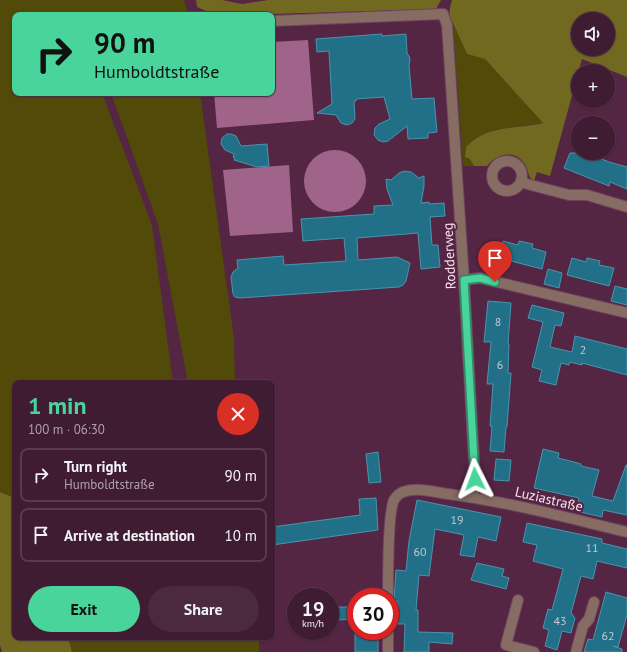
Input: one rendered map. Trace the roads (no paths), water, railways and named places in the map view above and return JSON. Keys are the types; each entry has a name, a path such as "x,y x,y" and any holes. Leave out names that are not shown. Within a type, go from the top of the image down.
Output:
{"street":[{"name":"Rodderweg","path":"275,21 443,14 447,24 464,280 475,479 473,497"},
{"path":"521,181 569,195 587,195 627,206"},
{"path":"464,280 480,278 627,313"},
{"name":"Luziastraße","path":"388,588 390,522 394,501 401,492 413,490 473,497 510,504 627,532"},
{"path":"518,600 506,645 534,652"},
{"path":"576,652 582,626 589,619 594,602"},
{"path":"388,640 388,652"}]}
